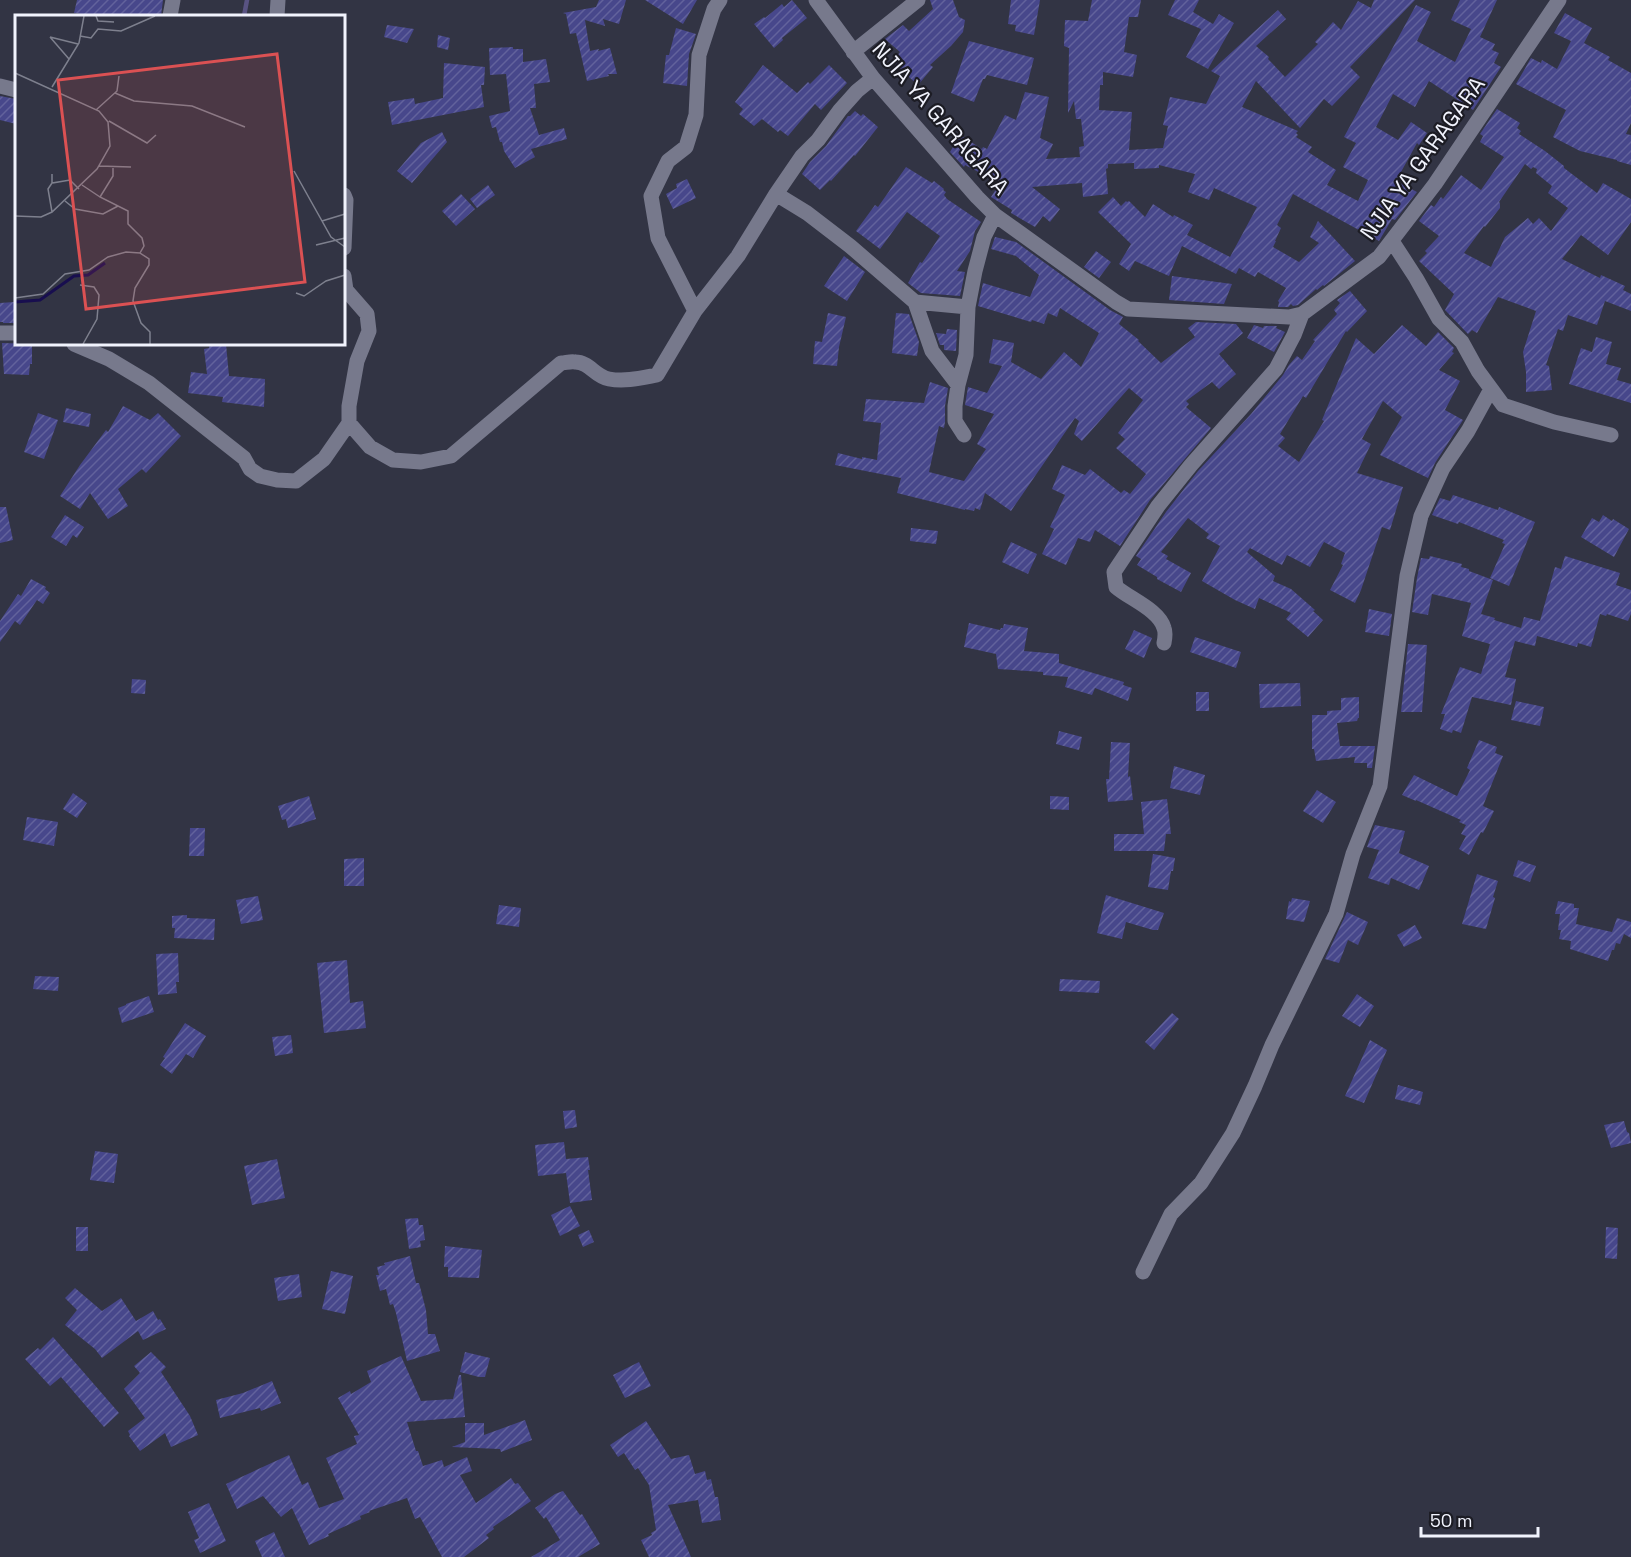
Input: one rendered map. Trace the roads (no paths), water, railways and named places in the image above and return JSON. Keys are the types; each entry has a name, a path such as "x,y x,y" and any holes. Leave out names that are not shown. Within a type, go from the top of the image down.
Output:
{"street":[{"path":"170,15 173,0"},
{"path":"277,15 278,0"},
{"path":"695,311 658,238 651,196 668,161 686,147 696,115 699,55 714,9 720,0"},
{"name":"NJIA YA GARAGARA","path":"816,0 873,78 977,197 995,215 1116,302 1128,309 1289,317 1302,314 1379,258 1436,184 1559,0"},
{"path":"853,52 918,0"},
{"path":"349,423 370,447 393,460 421,462 451,456 561,363 587,364 595,374 608,379 630,380 657,375 695,311 738,256 802,156 818,140 856,91 873,78"},
{"path":"0,86 15,90"},
{"path":"776,194 807,213 850,246 915,302 932,351 958,385"},
{"path":"964,435 955,421 955,406 966,355 968,308 984,237 995,215"},
{"path":"1392,241 1439,319 1462,342 1478,371 1503,405 1554,422 1611,435"},
{"path":"76,345 109,359 149,383 244,458 250,469 260,476 296,481 324,459 349,423 349,406 357,361 369,331 367,314 346,290 345,283"},
{"path":"915,302 968,308"},
{"path":"1164,643 1166,631 1162,622 1151,611 1116,587 1113,572 1158,506 1240,408 1276,369 1302,314"},
{"path":"1143,1272 1171,1214 1201,1183 1233,1133 1272,1045 1336,914 1353,854 1380,786 1407,576 1421,516 1443,468 1468,431 1491,389"}],"waterway":[{"path":"244,15 247,0"}]}
